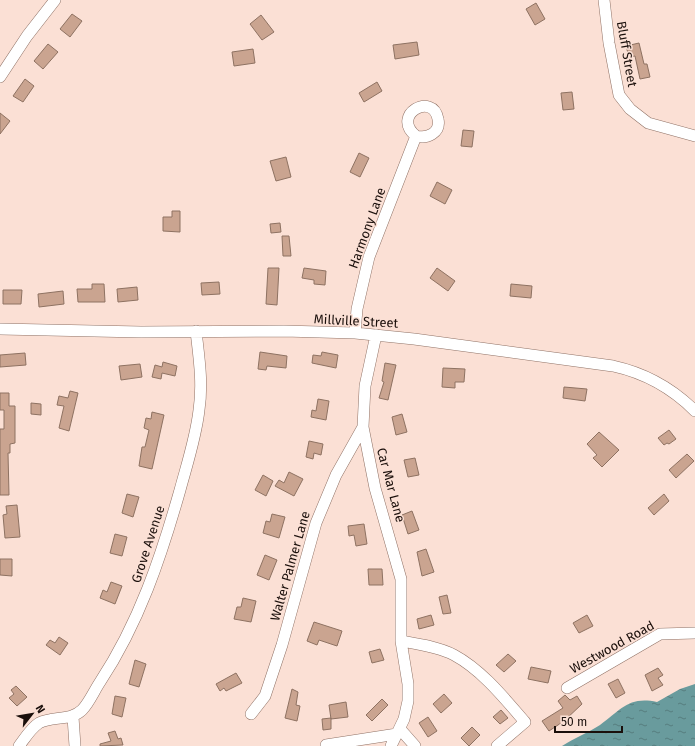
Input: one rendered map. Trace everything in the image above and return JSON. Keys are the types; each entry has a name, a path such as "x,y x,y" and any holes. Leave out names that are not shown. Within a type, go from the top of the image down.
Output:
{"street":[{"path":"0,77 27,36 55,0"},
{"name":"Bluff Street","path":"604,0 609,43 619,94 630,109 648,123 695,136"},
{"name":"Harmony Lane","path":"355,333 357,309 369,257 416,136"},
{"name":"Millville Street","path":"0,329 142,332 284,331 355,333 414,339 625,368 661,383 695,411"},
{"name":"Grove Avenue","path":"73,717 82,711 124,641 158,563 190,452 199,411 201,370 196,331"},
{"name":"Car Mar Lane","path":"376,335 365,386 363,427 375,488 401,579 401,641 408,684 408,701 398,732 391,746"},
{"name":"Walter Palmer Lane","path":"251,714 265,696 282,645 316,523 336,475 363,427"},
{"name":"Westwood Road","path":"567,688 660,634 695,633"},
{"path":"401,641 454,655 470,666 508,703 525,722 497,746"},
{"path":"19,746 30,731 39,724 54,718 73,717 75,746"},
{"path":"326,745 398,732 415,746"}],"water":[{"path":"695,684 695,746 562,746 600,725 632,703 639,701 657,702 680,689"}],"building":[{"path":"536,3 545,19 535,25 526,9"},
{"path":"72,14 82,21 70,37 60,29"},
{"path":"261,15 274,32 262,40 250,24"},
{"path":"417,42 419,55 395,59 393,45"},
{"path":"639,43 644,64 647,64 650,77 640,79 635,56 629,57 626,46"},
{"path":"48,44 58,52 43,69 34,61"},
{"path":"253,49 255,63 234,66 232,52"},
{"path":"25,79 34,86 23,102 13,96"},
{"path":"377,82 382,91 364,102 359,93"},
{"path":"572,92 574,109 563,110 561,93"},
{"path":"0,113 10,121 0,134"},
{"path":"463,130 474,131 472,147 461,146"},
{"path":"359,153 369,158 360,177 350,172"},
{"path":"286,157 291,177 276,181 270,161"},
{"path":"437,182 452,190 445,204 430,196"},
{"path":"172,211 180,211 180,232 163,231 163,217 172,217"},
{"path":"280,223 281,232 271,233 270,224"},
{"path":"282,236 289,236 291,256 283,256"},
{"path":"268,268 279,268 277,305 266,304"},
{"path":"304,268 326,271 325,285 314,284 314,280 302,278"},
{"path":"437,268 455,281 448,291 430,278"},
{"path":"219,282 220,294 202,295 201,283"},
{"path":"92,284 104,284 105,302 78,302 77,289 92,289"},
{"path":"511,284 532,286 531,298 510,296"},
{"path":"137,287 138,300 118,302 117,289"},
{"path":"3,290 22,290 21,304 3,304"},
{"path":"63,291 64,304 39,307 38,294"},
{"path":"260,352 287,356 286,368 267,366 266,370 258,369"},
{"path":"322,352 338,355 336,368 312,363 313,355 321,356"},
{"path":"25,353 26,365 0,367 0,355"},
{"path":"163,362 177,366 175,376 162,373 161,379 152,377 155,365 162,367"},
{"path":"385,363 396,365 388,400 379,398 384,382 382,381"},
{"path":"140,364 142,377 121,380 119,366"},
{"path":"443,368 465,369 464,382 455,382 455,388 442,387"},
{"path":"564,387 587,389 585,401 563,398"},
{"path":"70,391 78,393 69,431 59,428 64,406 57,405 59,396 68,398"},
{"path":"0,393 9,393 9,406 15,406 15,443 10,444 10,453 8,453 9,495 0,495 0,429 4,429 4,410 0,410"},
{"path":"318,399 329,401 326,420 311,417 312,410 316,411"},
{"path":"31,403 41,404 41,415 31,414"},
{"path":"152,412 164,415 152,469 139,466 142,447 145,447 149,430 144,428 146,418 151,419"},
{"path":"402,414 407,432 396,435 392,417"},
{"path":"669,430 676,439 669,444 667,443 664,445 658,438"},
{"path":"599,432 619,450 602,467 593,458 597,455 587,444"},
{"path":"309,441 323,444 321,455 314,453 313,459 306,457"},
{"path":"687,454 694,461 676,478 669,470"},
{"path":"415,458 419,475 408,477 404,460"},
{"path":"289,472 303,479 294,496 275,486 279,480 284,483"},
{"path":"263,475 273,481 266,496 255,490"},
{"path":"127,494 139,497 133,517 122,513"},
{"path":"664,494 669,501 654,515 648,508"},
{"path":"17,505 20,537 5,538 3,515 7,514 6,506"},
{"path":"412,511 419,530 408,534 402,515"},
{"path":"272,514 285,517 279,538 263,533 266,521 270,522"},
{"path":"364,524 367,544 356,546 354,535 349,536 348,526"},
{"path":"115,534 127,537 122,556 110,553"},
{"path":"426,549 434,572 422,576 417,552"},
{"path":"265,555 277,560 269,580 257,575"},
{"path":"0,559 12,559 12,576 0,575"},
{"path":"368,569 382,569 383,585 369,585"},
{"path":"111,582 122,586 115,604 100,598 103,590 107,592"},
{"path":"447,595 451,613 443,614 439,597"},
{"path":"243,598 256,601 251,622 234,619 237,607 241,607"},
{"path":"431,615 434,625 419,629 417,619"},
{"path":"587,615 593,626 579,633 573,623"},
{"path":"314,622 342,631 337,646 319,640 317,645 307,641"},
{"path":"59,637 68,643 60,655 46,645 50,640 55,643"},
{"path":"380,649 384,660 372,663 369,652"},
{"path":"508,654 516,661 504,672 496,665"},
{"path":"135,660 146,664 139,687 129,684"},
{"path":"531,667 551,671 548,683 528,679"},
{"path":"658,668 663,675 658,678 663,685 652,691 645,675"},
{"path":"236,673 242,683 226,691 224,688 220,691 216,684"},
{"path":"618,679 625,693 616,698 608,684"},
{"path":"16,686 27,697 17,706 9,698 14,694 11,690"},
{"path":"292,689 298,692 296,705 300,706 297,721 285,718"},
{"path":"444,694 452,703 441,713 433,704"},
{"path":"565,695 570,700 577,696 582,704 564,721 549,731 542,721 563,708 558,701"},
{"path":"115,696 126,698 122,717 112,714"},
{"path":"382,699 388,705 372,721 366,715"},
{"path":"346,702 348,717 331,719 329,705"},
{"path":"501,710 508,718 500,724 493,717"},
{"path":"428,717 437,731 428,737 419,723"},
{"path":"331,718 331,729 323,730 322,719"},
{"path":"472,727 480,735 469,746 461,738"},
{"path":"115,731 118,739 121,738 123,745 100,746 100,744 111,741 108,733"}]}
